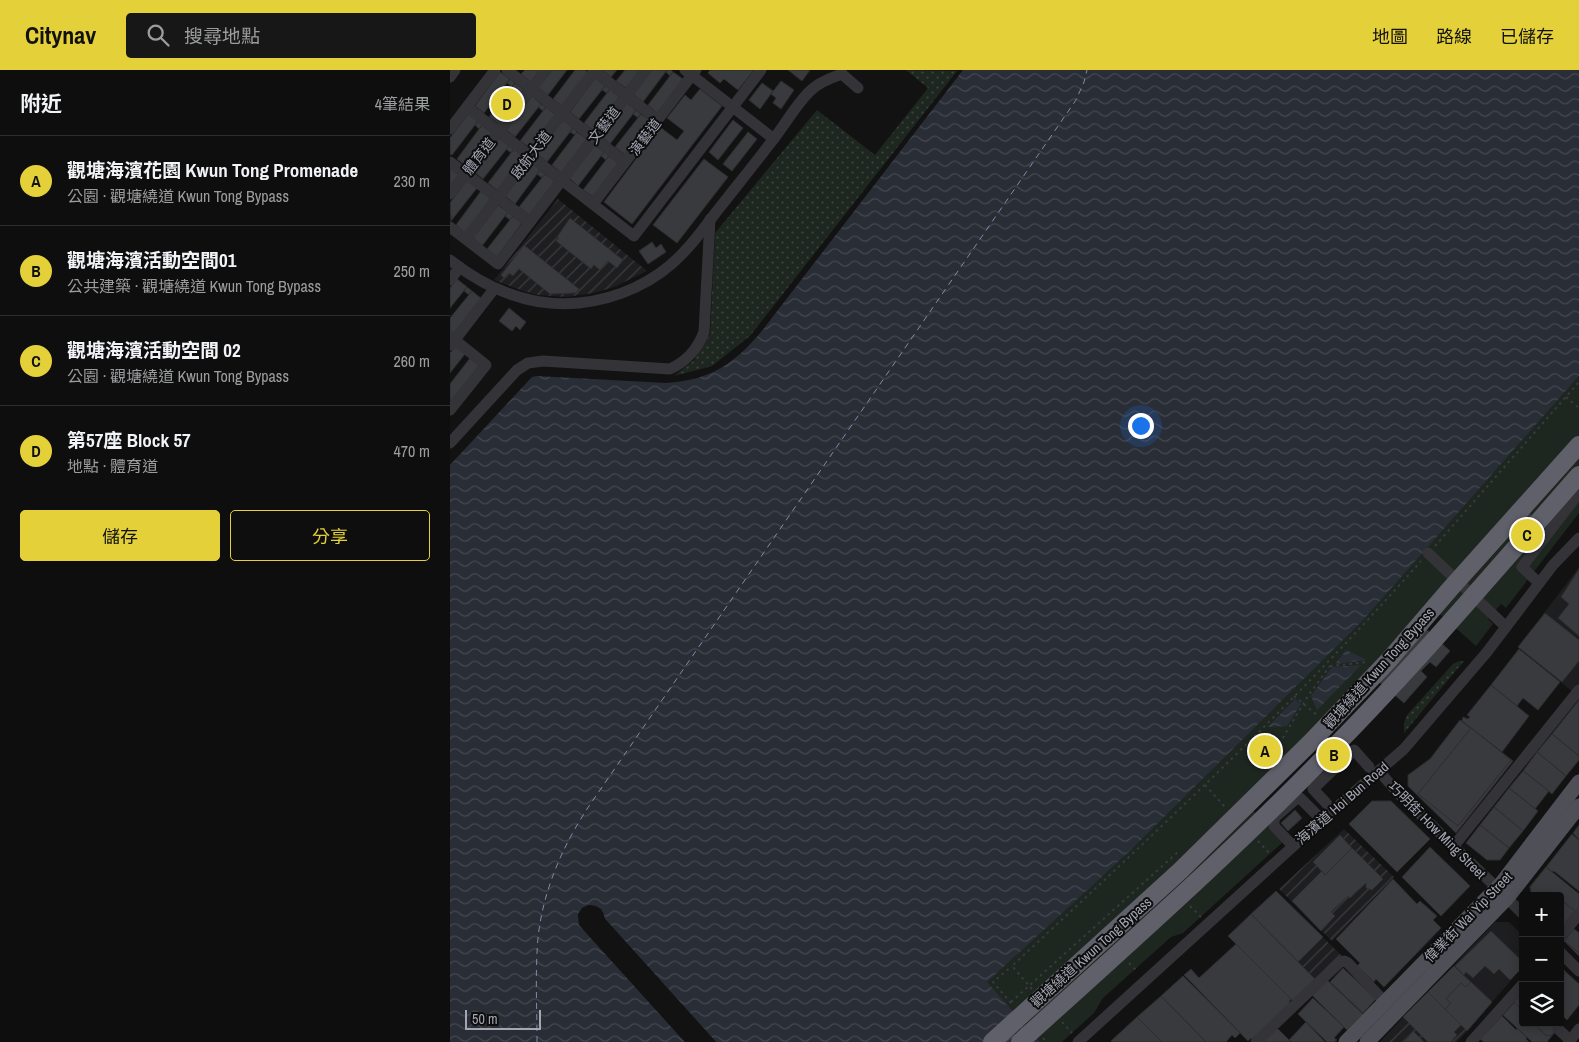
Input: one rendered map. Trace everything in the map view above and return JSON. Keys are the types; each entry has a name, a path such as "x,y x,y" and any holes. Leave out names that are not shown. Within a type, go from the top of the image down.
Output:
{"highway":[{"name":"觀塘繞道 Kwun Tong Bypass","path":"992,1042 1180,872 1312,741 1389,660 1450,589 1579,446"},
{"name":"觀塘繞道 Kwun Tong Bypass","path":"1020,1042 1237,845 1339,742 1460,610 1579,475"}],"main road":[{"name":"偉業街 Wai Yip Street","path":"1346,1042 1385,1002 1502,893 1579,782"},
{"name":"偉業街 Wai Yip Street","path":"1367,1042 1579,806"}],"street":[{"path":"450,77 456,70"},
{"path":"450,129 496,70"},
{"path":"507,70 625,162"},
{"name":"體育道","path":"450,194 546,70"},
{"path":"595,70 658,120"},
{"name":"啟航大道","path":"466,239 595,70"},
{"name":"文藝道","path":"466,239 498,264 646,70"},
{"path":"467,107 634,236 761,70"},
{"path":"691,72 774,139"},
{"name":"演藝道","path":"593,204 658,120 691,72"},
{"path":"450,260 494,289 523,299 556,304 589,302 620,294 648,281 684,253 774,139 809,91 821,82 842,72 858,88"},
{"path":"450,162 530,222"},
{"path":"450,443 517,370 528,363 543,361 670,369 684,361 697,346 704,332 710,219"},
{"path":"450,227 466,239"},
{"path":"450,280 460,267"},
{"path":"451,408 486,365 452,341 494,289"},
{"path":"1539,583 1522,568 1579,493"},
{"name":"海濱道 Hoi Bun Road","path":"1076,1039 1322,820 1374,769 1404,749 1506,627 1539,583 1579,538"},
{"path":"1428,553 1506,627"},
{"path":"1453,846 1579,690"},
{"name":"巧明街 How Ming Street","path":"1327,804 1313,788 1354,750 1519,910"},
{"path":"1293,846 1274,826 1274,818 1297,798 1300,798 1322,820"},
{"path":"1564,932 1579,914"},
{"path":"1564,956 1579,971"},
{"path":"1256,1042 1340,962 1348,963 1385,1002"},
{"path":"1471,1042 1519,988"},
{"path":"1558,1029 1570,1041 1579,1029"}],"path":[{"path":"1035,992 1012,966 1186,803 1366,624 1579,384"},
{"path":"1566,397 1579,408"},
{"path":"1262,772 1308,696 1330,666 1370,662"},
{"path":"1327,663 1330,666"},
{"path":"1294,696 1318,715"},
{"path":"1011,1002 1178,852"},
{"path":"1058,1017 1076,1039"}],"shaded area":[{"path":"906,70 957,71 750,336 712,366 674,376 694,360 710,334 715,233 817,110 875,155 928,88"},
{"path":"558,199 647,271 614,287 594,293 566,297 538,295 494,280"},
{"path":"1579,376 1579,513 1506,608 1501,604 1488,619 1493,624 1476,646 1433,608 1247,804 1283,842 1183,933 1171,937 1103,998 1094,1013 1062,1042 1040,1042 986,982 1130,851 1362,620"},
{"path":"1579,567 1579,639 1569,632 1579,640 1579,687 1574,693 1518,647"},
{"path":"1464,661 1404,733 1404,723 1407,715 1453,664"},
{"path":"1344,829 1394,877 1332,941 1279,889"},
{"path":"1276,891 1343,957 1317,981 1251,914"},
{"path":"1495,922 1509,922 1519,932 1519,972 1492,1002 1454,965"},
{"path":"1428,992 1467,1031 1457,1042 1380,1042"}],"water":[{"path":"963,70 1579,70 1579,376 1363,620 1130,851 987,982 1040,1042 716,1042 605,919 603,912 591,905 584,907 578,914 582,928 685,1042 450,1042 450,465 532,377 666,383 708,374 730,362 751,344 761,332"},
{"path":"1346,650 1367,660 1335,664"},
{"path":"1361,665 1317,710 1311,696 1332,667"},
{"path":"1295,699 1301,704 1287,726 1268,727"}],"pier":[{"path":"588,905 601,909 605,919 716,1042 713,1042 603,921 599,911 593,907 585,909 581,915 581,924 687,1042 685,1042 579,925 578,914 582,908"}],"building":[{"path":"525,70 540,70 531,82 521,74"},
{"path":"552,70 567,70 548,95 538,88"},
{"path":"575,70 585,70 588,73 562,106 553,99"},
{"path":"602,70 617,70 611,77"},
{"path":"625,70 640,70 626,88 616,81"},
{"path":"652,70 667,70 643,102 633,94"},
{"path":"667,70 673,72 670,76 666,72"},
{"path":"710,70 754,70 738,90 724,79 720,83 708,73"},
{"path":"788,70 810,70 802,81"},
{"path":"500,72 510,79 484,113 475,106"},
{"path":"673,72 683,79 657,113 648,105"},
{"path":"595,78 605,86 579,119 570,112"},
{"path":"510,79 515,83 512,87 507,83"},
{"path":"781,81 794,90 781,109 773,103 776,98 771,94"},
{"path":"515,83 524,90 499,124 489,117"},
{"path":"762,83 773,91 760,109 749,100"},
{"path":"605,86 610,89 607,93 602,90"},
{"path":"610,89 619,97 594,131 584,123"},
{"path":"700,89 722,106 632,224 604,202 660,127 677,140 684,131 667,118 685,95 691,100"},
{"path":"532,96 541,104 515,137 506,130"},
{"path":"627,103 636,110 610,144 601,136"},
{"path":"541,104 546,107 543,111 538,107"},
{"path":"546,107 556,115 530,148 520,141"},
{"path":"636,110 641,114 638,118 633,114"},
{"path":"468,114 478,121 452,155 450,154 450,138"},
{"path":"641,114 651,121 625,155 615,147"},
{"path":"563,120 573,128 547,162 537,154"},
{"path":"733,120 743,128 718,160 709,152"},
{"path":"478,121 482,125 479,129 475,125"},
{"path":"482,125 492,133 466,166 457,159"},
{"path":"573,128 577,132 575,135 570,132"},
{"path":"577,132 587,139 561,173 552,165"},
{"path":"748,132 757,139 732,171 723,164"},
{"path":"499,138 509,146 483,179 474,172"},
{"path":"594,145 604,152 578,186 569,178"},
{"path":"509,146 514,149 511,153 506,149"},
{"path":"514,149 523,157 498,191 488,183"},
{"path":"604,152 609,156 606,160 601,156"},
{"path":"609,156 618,163 593,197 583,190"},
{"path":"704,159 728,177 677,243 653,225"},
{"path":"531,162 540,170 515,204 505,196"},
{"path":"450,167 460,175 450,187"},
{"path":"540,170 545,174 542,178 537,174"},
{"path":"545,174 555,181 529,215 519,207"},
{"path":"467,180 477,188 451,221 450,203"},
{"path":"481,191 491,199 465,233 456,225"},
{"path":"498,205 508,212 482,246 473,238"},
{"path":"508,212 513,216 510,220 505,216"},
{"path":"513,216 522,223 497,257 487,249"},
{"path":"570,218 623,260 617,268 608,261 600,270 594,265 591,269 556,241"},
{"path":"652,242 656,248 661,244 666,252 648,264 639,251"},
{"path":"524,245 579,289 576,293 550,294 519,269 513,276 509,273 504,278 501,275"},
{"path":"457,279 467,287 450,308 450,288"},
{"path":"467,287 472,291 469,295 464,291"},
{"path":"472,291 482,299 453,334 450,332 450,318"},
{"path":"509,308 526,322 520,330 516,326 512,331 499,321"},
{"path":"456,346 465,354 450,373 450,353"},
{"path":"470,358 480,365 452,401 450,400 450,384"},
{"path":"1528,511 1537,521 1532,527 1523,517"},
{"path":"1579,569 1579,636 1558,618 1569,604 1561,597"},
{"path":"1545,613 1579,640 1579,661 1562,682 1518,647"},
{"path":"1424,627 1450,651 1436,667 1430,662 1421,671 1427,677 1404,703 1378,681"},
{"path":"1519,649 1560,682 1538,710 1523,698 1517,706 1491,685"},
{"path":"1491,685 1529,716 1502,752 1462,721 1463,717 1468,719 1470,717 1467,715"},
{"path":"1579,700 1579,756 1552,734"},
{"path":"1460,720 1513,761 1456,833 1408,786 1408,775 1430,759"},
{"path":"1471,728 1511,760 1458,826 1418,794"},
{"path":"1552,734 1579,756 1579,760 1566,776 1537,752"},
{"path":"1537,752 1566,776 1552,794 1523,771"},
{"path":"1523,771 1549,791 1535,809 1509,788"},
{"path":"1509,788 1538,811 1523,831 1494,807"},
{"path":"1372,801 1391,801 1430,839 1397,872 1349,824"},
{"path":"1494,807 1523,831 1509,848 1480,825"},
{"path":"1295,810 1302,818 1288,831 1281,823"},
{"path":"1480,825 1509,848 1500,860 1487,860 1466,843"},
{"path":"1579,825 1579,839 1573,833"},
{"path":"1572,834 1579,840 1579,891 1546,867"},
{"path":"1340,835 1352,848 1325,875 1313,862"},
{"path":"1430,847 1470,886 1441,916 1402,877"},
{"path":"1352,848 1383,879 1372,890 1366,888 1366,883 1350,898 1348,896 1331,912 1335,916 1321,931 1292,901 1322,871 1325,875"},
{"path":"1546,867 1565,883 1561,888 1557,885 1551,892 1531,892 1530,887"},
{"path":"1546,867 1579,894 1579,911 1564,928 1564,892 1531,892 1530,887"},
{"path":"1393,879 1417,904 1420,901 1437,916 1433,920 1441,928 1384,987 1376,979 1374,982 1357,966 1360,963 1336,939"},
{"path":"1276,891 1323,937 1298,962 1251,914"},
{"path":"1564,902 1575,911 1564,925"},
{"path":"1251,914 1317,981 1295,1003 1228,936"},
{"path":"1574,929 1579,933 1579,956 1564,941"},
{"path":"1574,929 1579,933 1579,953 1564,941"},
{"path":"1491,931 1519,958 1519,971 1510,980 1499,969 1494,974 1485,966 1473,978 1466,972 1464,975 1455,966"},
{"path":"1236,944 1291,999 1289,1002 1292,1005 1254,1041 1251,1038 1248,1041 1184,975 1191,969 1199,978"},
{"path":"1454,966 1492,1002 1467,1031 1428,992"},
{"path":"1343,968 1376,999 1363,1013 1330,982"},
{"path":"1566,972 1579,984 1579,1005 1567,1020 1564,1017 1564,974"},
{"path":"1183,976 1240,1033 1235,1038 1232,1035 1226,1042 1206,1042 1161,996"},
{"path":"1327,980 1363,1014 1347,1030 1312,995"},
{"path":"1471,982 1492,1002 1467,1031 1445,1009 1451,1003 1446,999 1461,983 1466,987"},
{"path":"1428,992 1461,1025 1454,1032 1457,1035 1451,1042 1428,1042 1403,1017"},
{"path":"1161,996 1206,1042 1162,1042 1137,1017"},
{"path":"1519,997 1519,1027 1559,1027 1547,1042 1532,1042 1503,1015"},
{"path":"1519,997 1519,1007 1514,1002"},
{"path":"1313,998 1344,1027 1334,1038 1337,1040 1334,1042 1327,1042 1298,1014"},
{"path":"1502,1016 1516,1030 1517,1028 1527,1037 1526,1039 1529,1042 1484,1042 1480,1039"},
{"path":"1137,1017 1162,1042 1111,1041"},
{"path":"1306,1022 1325,1042 1292,1042 1289,1040"},
{"path":"1538,1027 1559,1027 1551,1036 1545,1035"},
{"path":"1277,1028 1291,1042 1263,1042"},
{"path":"1413,1031 1424,1042 1404,1042"}],"ferry route":[{"path":"537,1042 538,938 549,885 571,836 589,806 1076,100 1087,70"}],"place":[{"name":"第57座 Block 57","path":"507,104"},
{"name":"觀塘海濱活動空間 02","path":"1527,535"},
{"name":"觀塘海濱花園 Kwun Tong Promenade","path":"1265,751"},
{"name":"觀塘海濱活動空間01","path":"1334,755"}]}
